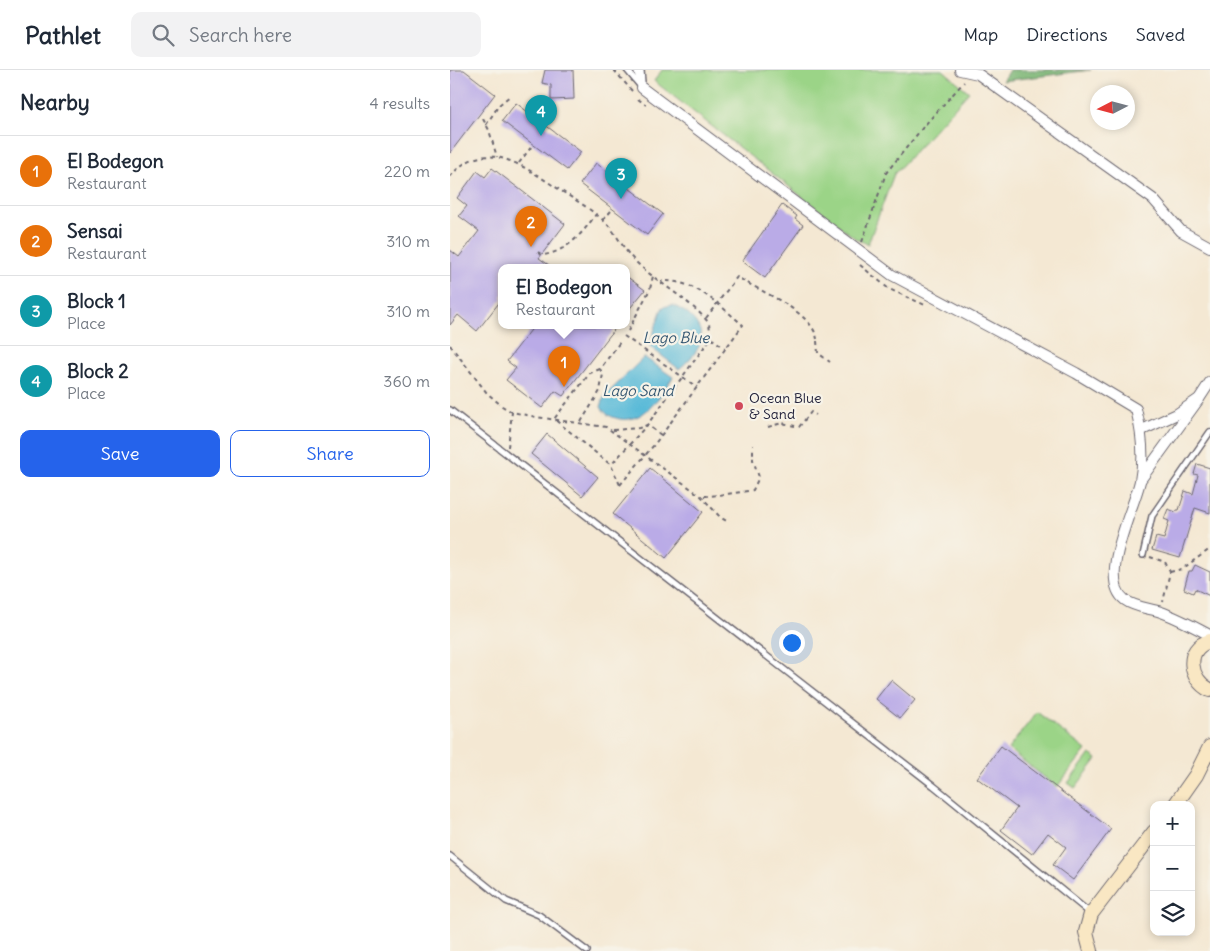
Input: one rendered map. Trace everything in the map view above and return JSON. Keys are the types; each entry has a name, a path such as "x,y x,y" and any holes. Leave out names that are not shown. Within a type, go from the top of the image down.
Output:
{"street":[{"path":"965,71 978,74 1076,142 1153,199 1181,230 1210,247"},
{"path":"642,88 892,275 1076,373 1136,409 1142,430 1143,452 1140,480 1115,565 1115,585 1124,599 1135,605 1160,612 1210,634"},
{"path":"1140,480 1210,382"},
{"path":"1142,430 1177,414 1199,399"},
{"path":"1189,625 1205,644 1192,660 1193,675 1197,682 1210,690"},
{"path":"1178,801 1196,775 1210,747"},
{"path":"1091,951 1086,932 1091,914 1150,837"}],"lane":[{"path":"627,70 642,88"},
{"path":"636,70 642,88"},
{"path":"641,70 642,88"},
{"path":"450,410 934,786 1091,914"},
{"path":"1143,555 1152,516 1210,432"},
{"path":"450,856 506,901 539,915 587,951"}],"path":[{"path":"860,250 886,173 965,71"},
{"path":"486,125 494,111 511,95"},
{"path":"483,119 497,157"},
{"path":"519,163 532,146"},
{"path":"450,177 459,167 472,159 497,157 519,163 596,214 603,220 634,260 706,318 712,328 711,338 647,425 611,465"},
{"path":"603,220 611,211"},
{"path":"538,252 542,255 550,254 564,248 578,237 596,214"},
{"path":"630,327 650,290 653,276"},
{"path":"706,318 736,277 801,315 813,327 818,353 830,362"},
{"path":"554,419 611,465 620,485 661,435 743,325 717,304 684,283 661,282"},
{"path":"624,336 697,388"},
{"path":"711,338 726,348"},
{"path":"554,419 590,373 600,369 620,342"},
{"path":"450,345 487,393 502,406 512,412 581,422 611,430 701,496 720,517 728,522"},
{"path":"581,422 600,391 603,374 600,369"},
{"path":"507,454 512,412"},
{"path":"768,427 782,424 799,427 811,412 816,415"},
{"path":"611,430 639,428 647,425"},
{"path":"647,425 661,435"},
{"path":"701,496 710,498 730,492 753,490 759,477 753,460 753,445"},
{"path":"1170,572 1182,569 1210,549"},
{"path":"1143,555 1165,562 1170,572 1160,612"}],"green space":[{"path":"662,70 943,70 969,92 894,174 868,244 856,239 654,81"},
{"path":"1009,70 1091,70 1002,81"},
{"path":"1037,712 1086,750 1057,787 1008,749"},
{"path":"1090,754 1097,759 1075,788 1068,783"}],"water":[{"name":"Lago Blue","path":"672,305 694,320 701,337 696,351 679,369 649,346 663,307"},
{"name":"Lago Sand","path":"644,357 673,377 658,399 637,417 620,419 609,415 601,407 604,397"}],"building":[{"path":"450,70 464,70 495,94 450,153"},
{"path":"545,70 573,70 574,99 551,100 551,85 542,83"},
{"path":"516,103 581,152 567,170 502,121"},
{"path":"596,163 663,214 647,235 580,184"},
{"path":"492,168 565,224 539,258 547,264 498,264 498,304 477,331 458,315 450,325 450,250 459,257 479,231 459,216 467,206 457,198 477,171 485,177"},
{"path":"782,205 797,216 795,219 803,225 765,278 742,261"},
{"path":"630,279 645,290 630,308"},
{"path":"532,329 615,329 563,396 555,391 542,408 506,380 516,368 507,361"},
{"path":"547,434 598,477 582,496 531,454"},
{"path":"1197,464 1210,468 1210,513 1195,508 1180,558 1152,550 1156,537 1164,539 1169,521 1164,519 1168,509 1176,512 1179,510 1185,491 1193,494 1198,475 1194,474"},
{"path":"650,468 703,512 666,558 613,514"},
{"path":"1195,565 1210,572 1210,596 1195,589 1193,593 1184,589 1189,571 1192,571"},
{"path":"891,680 915,700 900,718 876,699"},
{"path":"1001,746 1111,829 1073,880 1053,865 1066,847 1048,833 1032,854 1001,830 1017,808 977,778"}],"place":[{"name":"Block 2","path":"541,136"},
{"name":"Block 1","path":"621,199"},
{"name":"Sensai","path":"531,247"},
{"name":"El Bodegon","path":"564,387"},
{"name":"Ocean Blue & Sand","path":"739,406"}]}
